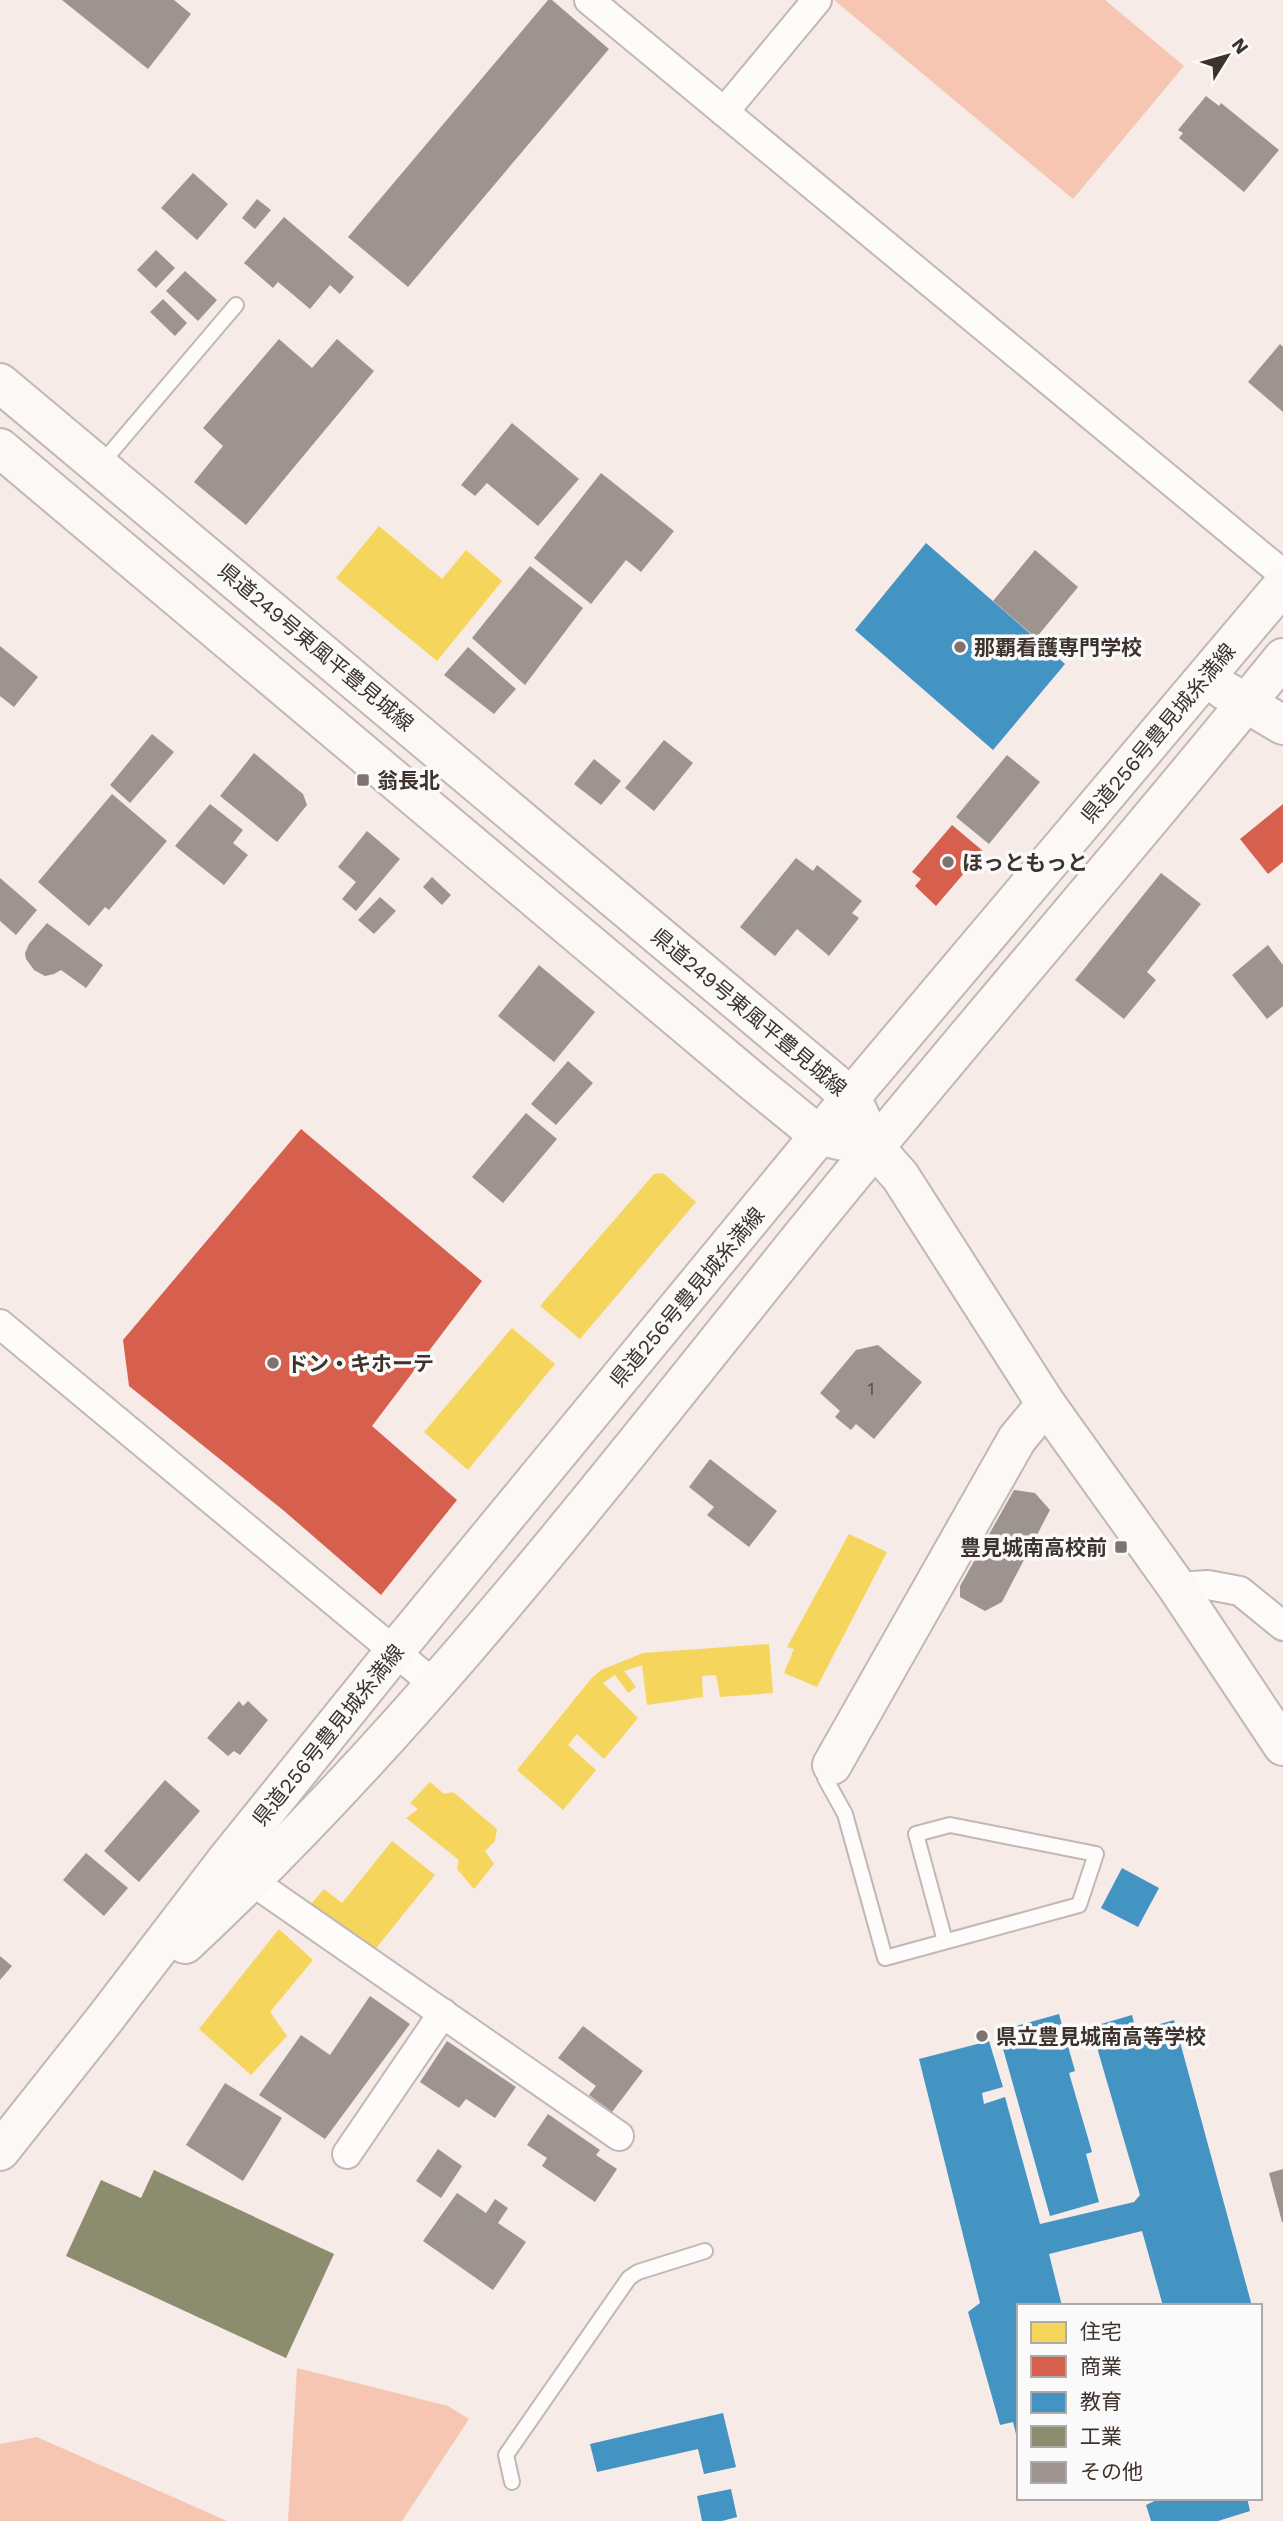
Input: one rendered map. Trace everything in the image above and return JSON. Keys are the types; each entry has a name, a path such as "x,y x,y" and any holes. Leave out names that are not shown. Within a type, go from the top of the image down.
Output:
{"main road":[{"name":"県道249号東風平豊見城線","path":"0,383 851,1097 875,1148 907,1186 1046,1404 1177,1587 1283,1746"},
{"path":"0,448 820,1136 875,1148"},
{"name":"県道256号豊見城糸満線","path":"239,1872 395,1651 851,1097 1283,585"},
{"name":"県道256号豊見城糸満線","path":"0,2151 104,2020 239,1872 435,1685 875,1148 1283,658"},
{"path":"1204,678 1283,725"},
{"path":"829,1772 1017,1439 1046,1404"}],"street":[{"path":"589,0 1283,574"},
{"path":"724,112 817,0"},
{"path":"0,1324 435,1685"},
{"path":"1177,1587 1208,1585 1240,1591 1283,1626"},
{"path":"239,1872 619,2136"},
{"path":"347,2154 443,2013"}],"lane":[{"path":"100,466 236,305"},
{"path":"829,1772 845,1814 885,1958 1079,1905 1096,1854 950,1825 916,1835 946,1941"},
{"path":"512,2482 506,2455 629,2278 650,2267 705,2250"}],"shaded area":[{"path":"834,0 1105,0 1184,66 1073,199"},
{"path":"297,2368 448,2406 469,2419 402,2521 288,2521"},
{"path":"37,2437 227,2521 0,2521 0,2444"}],"building: 住宅":[{"path":"379,526 442,579 466,550 502,581 437,661 336,578"},
{"path":"663,1173 696,1202 580,1339 540,1306 654,1174"},
{"path":"512,1328 555,1364 468,1470 424,1432"},
{"path":"849,1534 887,1552 817,1687 784,1673 794,1649 787,1647"},
{"path":"769,1644 773,1693 720,1697 716,1675 702,1676 703,1697 647,1705 642,1665 624,1671 636,1687 628,1693 615,1675 603,1683 638,1718 604,1759 577,1734 568,1745 596,1770 563,1810 517,1770 601,1670 643,1653"},
{"path":"430,1782 444,1794 453,1792 497,1829 495,1841 485,1851 494,1864 474,1889 457,1869 459,1860 406,1818 418,1809 410,1803"},
{"path":"392,1841 435,1875 373,1952 310,1905 324,1889 342,1903"},
{"path":"279,1929 313,1960 270,2012 287,2036 251,2075 199,2029"}],"building: 商業":[{"path":"1283,804 1283,862 1268,874 1240,839"},
{"name":"ほっともっと","path":"952,825 983,851 936,906 915,886 921,879 912,872"},
{"name":"ドン・キホーテ","path":"301,1129 482,1281 372,1426 457,1500 381,1595 283,1510 129,1386 123,1340"}],"building: 教育":[{"name":"那覇看護専門学校","path":"926,543 1065,664 993,750 855,630"},
{"path":"1122,1868 1159,1888 1138,1927 1101,1908"},
{"path":"1059,2014 1075,2071 1069,2073 1092,2152 1086,2154 1099,2202 1050,2216 998,2031"},
{"path":"1132,2015 1136,2031 1174,2020 1251,2304 1162,2304 1142,2231 1049,2254 1062,2304 1017,2304 1016,2434 1013,2422 1000,2425 968,2312 980,2303 919,2059 989,2041 1003,2087 982,2093 984,2104 1005,2097 1040,2224 1134,2202 1140,2195 1091,2027"},
{"path":"723,2413 736,2467 704,2474 698,2449 597,2472 590,2444"},
{"path":"731,2489 737,2517 722,2521 702,2521 697,2496"},
{"path":"1157,2500 1247,2500 1250,2511 1218,2521 1151,2521 1146,2505"}],"building: 工業":[{"path":"154,2170 334,2254 286,2358 66,2256 101,2180 141,2198"}],"building: その他":[{"path":"62,0 174,0 191,14 148,69"},
{"path":"548,0 552,0 609,49 408,287 348,237"},
{"path":"1206,96 1219,106 1221,103 1279,150 1244,192 1179,138 1183,133 1178,130"},
{"path":"193,173 228,204 197,240 161,208"},
{"path":"257,199 271,210 255,229 242,218"},
{"path":"284,217 354,277 340,294 330,285 310,309 278,282 273,288 244,263"},
{"path":"156,250 175,268 156,288 137,270"},
{"path":"185,271 217,300 198,321 166,291"},
{"path":"163,299 187,323 175,336 150,312"},
{"path":"279,339 312,368 337,339 374,371 246,525 194,482 223,446 203,428"},
{"path":"1280,344 1283,347 1283,412 1248,382"},
{"path":"512,423 579,479 538,526 487,483 475,496 461,485"},
{"path":"601,473 674,531 641,572 626,560 591,604 534,558"},
{"path":"1035,550 1078,587 1036,638 993,601"},
{"path":"530,566 583,608 525,685 472,638"},
{"path":"0,646 38,677 14,707 0,696"},
{"path":"468,647 516,689 494,714 444,675"},
{"path":"152,734 174,752 130,803 110,785"},
{"path":"664,740 693,763 654,811 625,788"},
{"path":"254,753 303,794 307,805 277,842 220,796"},
{"path":"1007,755 1040,782 989,844 956,817"},
{"path":"594,759 621,781 601,805 574,784"},
{"path":"112,794 167,841 109,910 105,907 89,926 38,882"},
{"path":"210,804 243,830 233,843 248,855 224,885 175,846"},
{"path":"367,831 400,859 356,911 342,899 356,882 338,867"},
{"path":"796,858 813,871 817,865 862,901 852,913 859,918 829,956 797,929 775,956 740,927"},
{"path":"1161,873 1201,904 1147,972 1156,980 1124,1019 1075,980"},
{"path":"432,877 451,895 442,905 423,887"},
{"path":"0,878 37,910 16,935 0,921"},
{"path":"380,897 396,911 374,934 358,920"},
{"path":"47,923 103,965 86,988 61,970 45,976 34,970 26,959 25,953 29,944"},
{"path":"1268,945 1283,965 1283,1006 1267,1019 1232,975"},
{"path":"539,965 595,1012 554,1062 498,1016"},
{"path":"568,1061 593,1083 556,1125 531,1104"},
{"path":"526,1113 557,1139 503,1203 472,1177"},
{"path":"878,1345 922,1382 874,1439 856,1424 851,1430 835,1417 840,1411 820,1393 856,1350"},
{"path":"710,1459 777,1511 749,1547 707,1515 714,1507 689,1487"},
{"path":"1014,1490 1035,1493 1050,1510 1002,1602 985,1611 960,1597 960,1586"},
{"path":"239,1701 243,1706 248,1701 268,1720 240,1755 234,1751 228,1756 207,1738"},
{"path":"165,1780 200,1811 139,1882 104,1851"},
{"path":"86,1853 128,1888 104,1916 63,1880"},
{"path":"0,1956 12,1966 0,1980"},
{"path":"370,1996 410,2024 325,2139 259,2095 301,2035 330,2055"},
{"path":"583,2026 643,2071 612,2112 589,2095 596,2086 558,2058"},
{"path":"447,2041 516,2087 495,2118 466,2099 459,2108 420,2082"},
{"path":"225,2083 282,2118 243,2181 186,2145"},
{"path":"548,2114 600,2150 596,2155 617,2169 595,2202 542,2166 547,2158 527,2145"},
{"path":"438,2149 462,2166 441,2198 416,2181"},
{"path":"1283,2169 1283,2222 1282,2222 1269,2173"},
{"path":"457,2193 486,2213 495,2199 508,2208 498,2223 526,2242 493,2290 423,2241"}],"place":[{"name":"那覇看護専門学校","path":"960,647"},
{"name":"翁長北","path":"363,780"},
{"name":"ほっともっと","path":"948,862"},
{"name":"ドン・キホーテ","path":"273,1363"},
{"name":"豊見城南高校前","path":"1121,1547"},
{"name":"県立豊見城南高等学校","path":"982,2036"}]}
